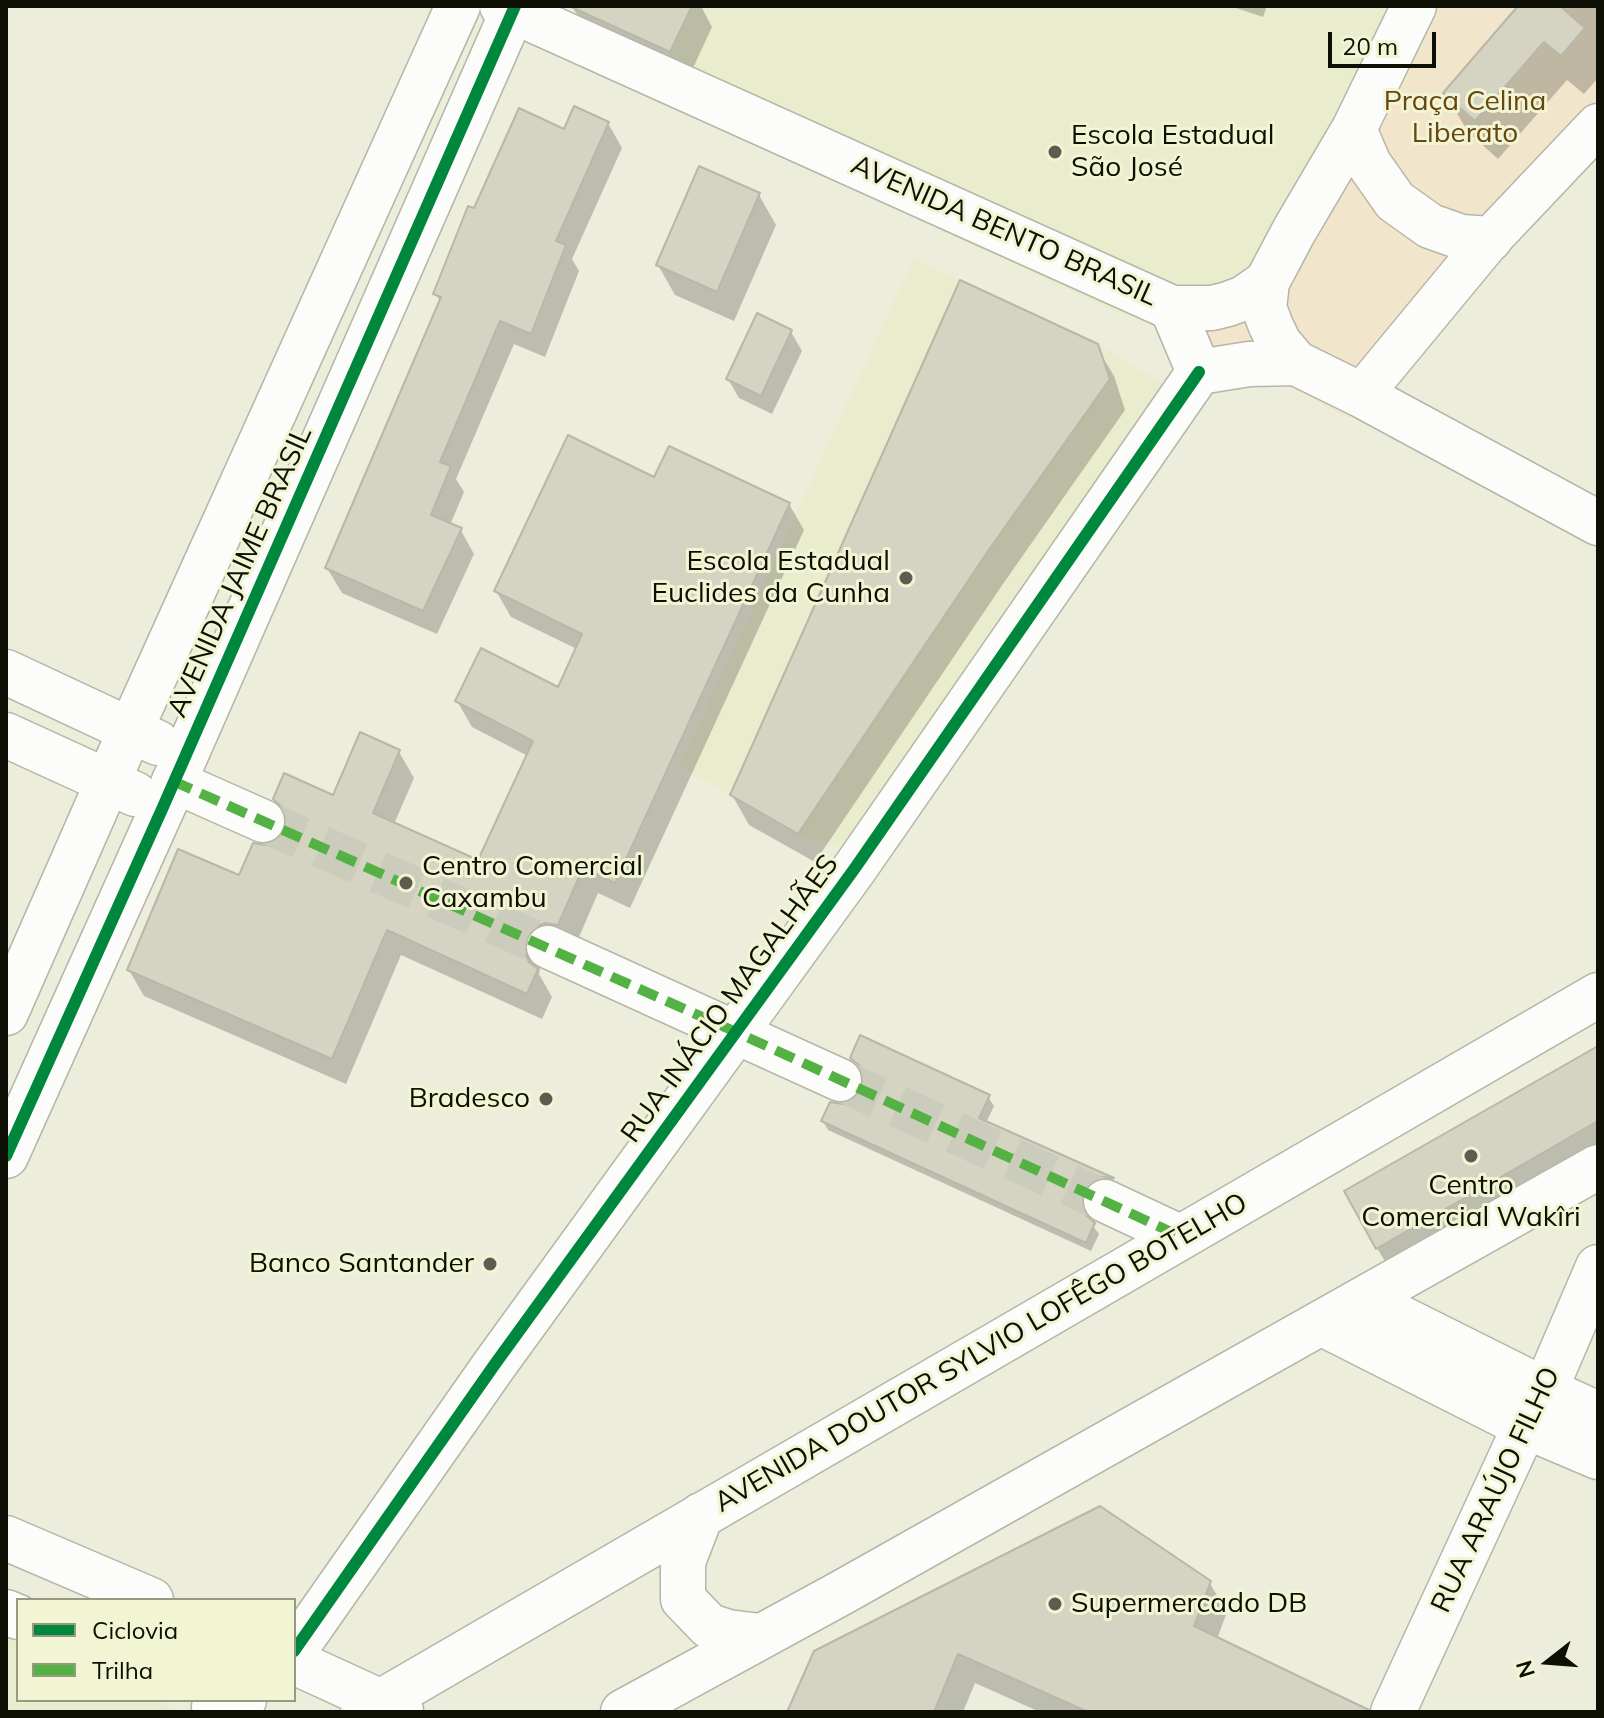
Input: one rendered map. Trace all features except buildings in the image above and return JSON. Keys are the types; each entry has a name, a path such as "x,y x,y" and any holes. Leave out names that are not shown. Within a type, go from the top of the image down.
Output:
{"street":[{"name":"AVENIDA JAIME BRASIL","path":"6,1013 458,6"},
{"path":"1414,6 1354,129 1267,282 1264,308 1279,343 1296,363 1598,523"},
{"name":"AVENIDA JAIME BRASIL","path":"6,1156 174,782 510,8"},
{"name":"AVENIDA BENTO BRASIL","path":"510,8 1172,308 1199,372"},
{"path":"1361,395 1490,239 1598,125"},
{"path":"1354,129 1369,164 1395,201 1430,226 1461,237 1490,239"},
{"path":"1172,308 1212,308 1228,304 1244,298 1267,282"},
{"path":"1199,372 1249,364 1296,363"},
{"name":"RUA INÁCIO MAGALHÃES","path":"296,1648 495,1364 855,868 1199,372"},
{"path":"6,672 131,729 174,782"},
{"path":"6,735 108,781 174,782 263,821"},
{"path":"548,947 840,1080"},
{"name":"AVENIDA DOUTOR SYLVIO LOFÊGO BOTELHO","path":"382,1708 701,1515 1598,995"},
{"path":"623,1712 1598,1167"},
{"path":"1105,1201 1182,1237"},
{"name":"RUA ARAÚJO FILHO","path":"1393,1712 1598,1267"},
{"path":"1363,1299 1535,1408 1598,1457"},
{"path":"1321,1323 1535,1408 1598,1414"},
{"path":"701,1515 683,1562 683,1599 709,1626 760,1636"},
{"path":"6,1538 146,1598"},
{"path":"296,1663 382,1708"}],"shaded area":[{"name":"Escola Estadual São José","path":"692,6 1397,6 1286,226 1220,311 1161,316 1119,313 916,219 656,86"},
{"name":"Escola Estadual Euclides da Cunha","path":"914,259 1098,344 1175,391 856,852 798,834 679,766"},
{"path":"6,1638 16,1642 16,1702 158,1702 174,1712 6,1712"}],"green space":[{"name":"Praça Celina Liberato","path":"1397,6 1598,6 1598,132 1349,418 1282,383 1175,391 1220,311 1249,292"}],"tunnel":[{"path":"263,821 548,947"},
{"path":"840,1080 1105,1201"}],"marked path":[{"path":"173,781 736,1032 1182,1237"}],"cycle path":[{"path":"6,1156 515,6"},
{"path":"296,1648 495,1364 855,868 1199,372"}],"place":[{"name":"Escola Estadual São José","path":"1055,152"},
{"name":"Escola Estadual Euclides da Cunha","path":"906,578"},
{"name":"Centro Comercial Caxambu","path":"406,883"},
{"name":"Bradesco","path":"546,1099"},
{"name":"Centro Comercial Wakîri","path":"1471,1156"},
{"name":"Banco Santander","path":"490,1264"},
{"name":"Supermercado DB","path":"1055,1604"}]}
